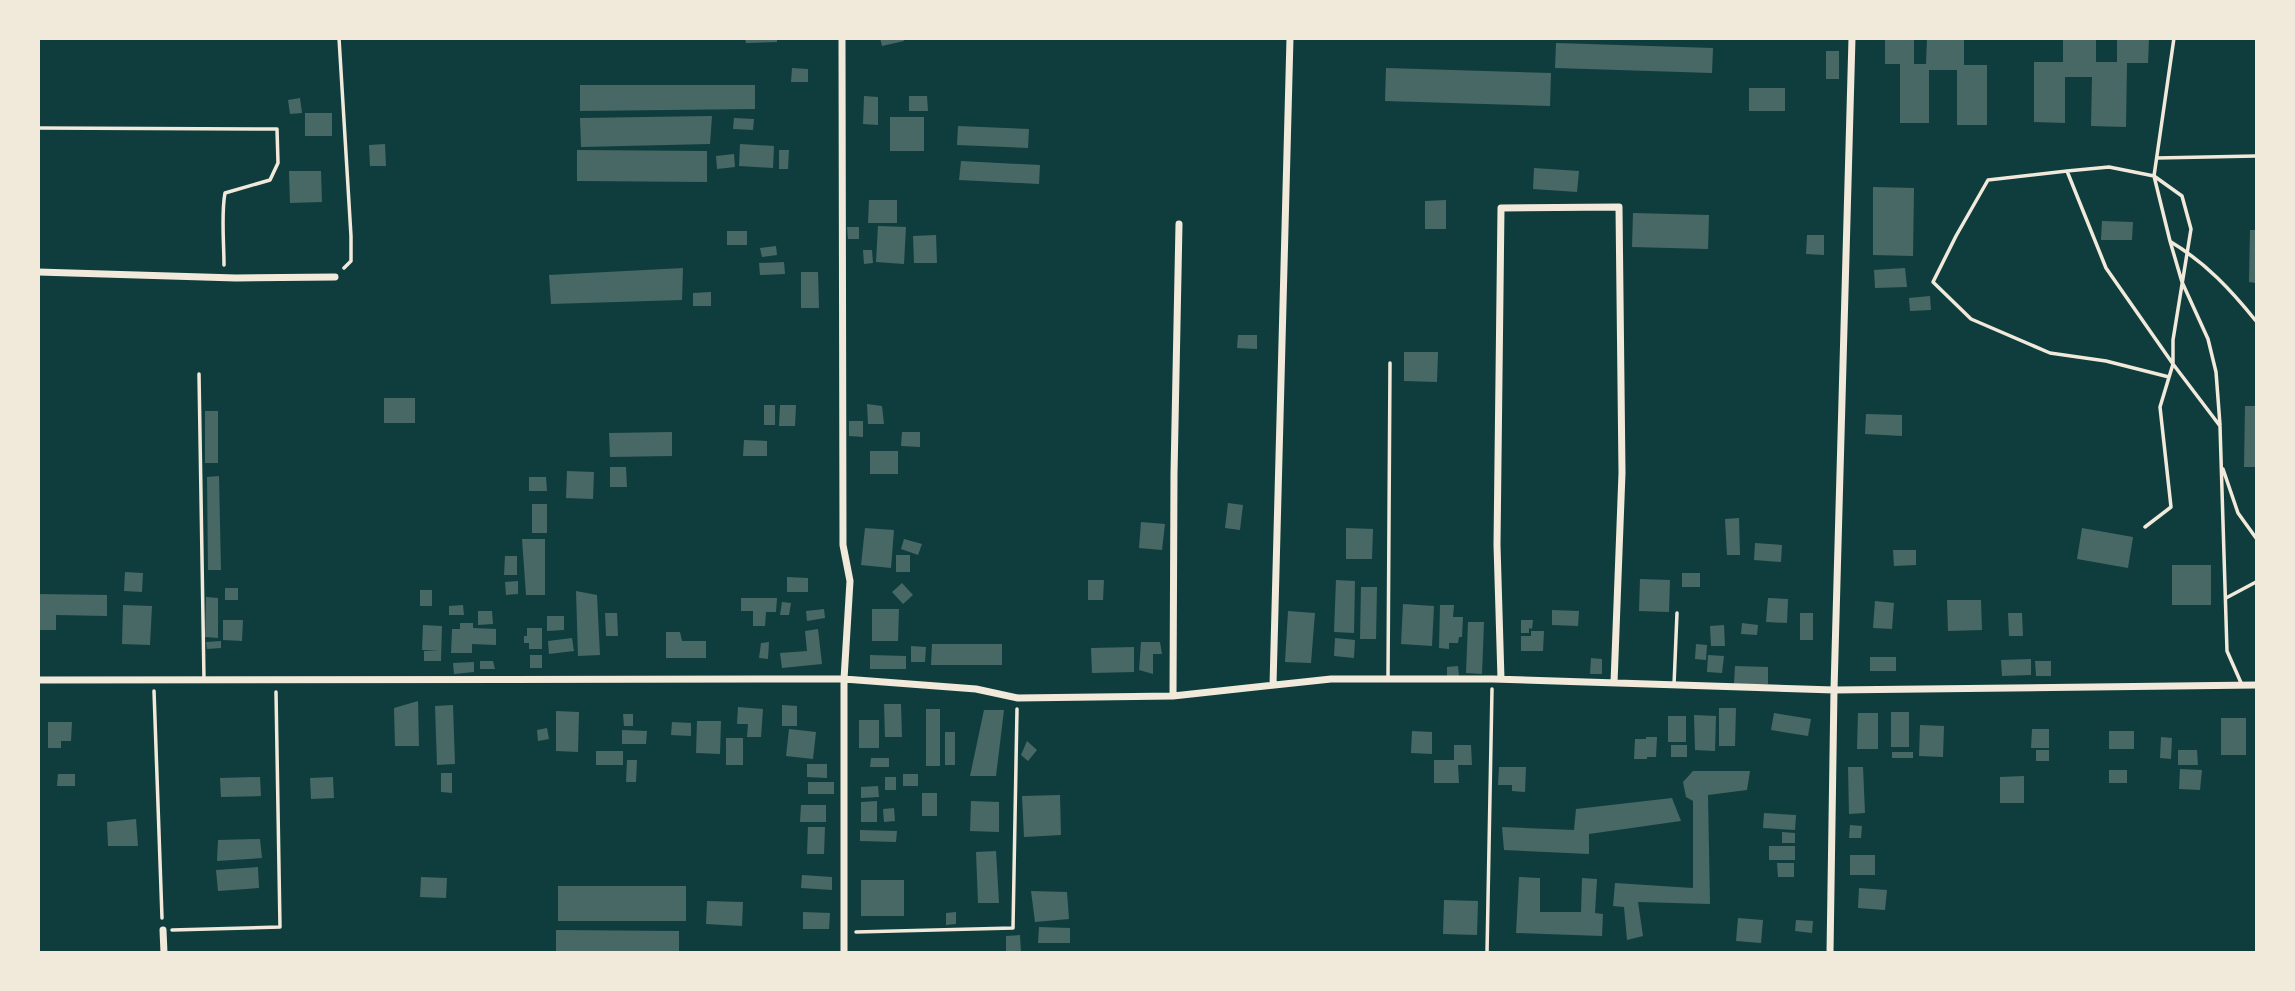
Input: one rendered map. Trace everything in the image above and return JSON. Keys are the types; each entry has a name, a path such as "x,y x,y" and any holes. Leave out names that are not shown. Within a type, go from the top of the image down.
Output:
{"street":[{"path":"842,38 843,545 850,581 844,679 844,953"},
{"path":"1273,685 1290,38"},
{"path":"1830,953 1834,690 1852,38"},
{"path":"1502,679 1497,545 1501,208 1619,207 1622,473 1614,683"},
{"path":"1173,696 1174,474 1180,224"},
{"path":"38,272 224,278 335,278"},
{"path":"38,680 844,679 976,689 1018,698 1173,696 1331,679 1493,678 1834,690 2256,685"},
{"path":"163,930 164,953"}],"lane":[{"path":"2174,38 2154,176 2169,241 2182,282 2207,339 2216,372 2227,650 2242,685"},
{"path":"2157,158 2256,156"},
{"path":"2145,527 2171,507 2160,407 2173,364 2173,341 2191,229 2182,196 2154,176 2109,167 1988,180 1933,282 1970,319 2050,353 2106,361 2169,377"},
{"path":"2067,171 2106,268 2220,426"},
{"path":"2169,241 2187,251 2224,281 2256,321"},
{"path":"1388,679 1390,363"},
{"path":"199,374 204,680"},
{"path":"2221,464 2238,513 2256,538"},
{"path":"2226,598 2256,582"},
{"path":"1674,685 1677,613"}],"path":[{"path":"335,278 351,261 339,38"},
{"path":"38,128 277,129 278,163 270,180 225,193 222,206 225,230 224,278"},
{"path":"1487,953 1493,678"},
{"path":"154,680 163,930 280,927 276,679"},
{"path":"844,932 1013,929 1018,698"}],"building":[{"path":"745,38 777,38 777,42 746,43"},
{"path":"880,38 903,38 904,41 882,46"},
{"path":"1885,38 1914,38 1914,64 1926,64 1927,38 1964,38 1964,65 1987,65 1987,125 1957,125 1957,70 1929,70 1929,123 1900,123 1900,64 1885,64"},
{"path":"2063,38 2096,38 2096,62 2117,62 2117,38 2149,38 2148,63 2127,63 2126,127 2091,126 2092,77 2065,77 2065,123 2034,122 2034,62 2063,62"},
{"path":"1556,43 1713,48 1712,73 1555,68"},
{"path":"1826,51 1839,51 1839,79 1826,79"},
{"path":"792,68 808,69 808,82 791,82"},
{"path":"1386,68 1551,73 1550,106 1385,101"},
{"path":"580,85 755,85 755,109 580,111"},
{"path":"1749,88 1785,88 1785,111 1749,111"},
{"path":"864,96 878,97 878,125 863,124"},
{"path":"909,96 927,96 928,111 909,111"},
{"path":"300,98 302,113 290,114 288,100"},
{"path":"305,113 332,113 332,136 305,136"},
{"path":"712,116 710,144 581,147 580,118"},
{"path":"890,117 924,117 924,151 890,151"},
{"path":"734,118 754,119 753,130 733,129"},
{"path":"958,126 1029,129 1028,148 957,145"},
{"path":"385,144 386,166 370,166 369,145"},
{"path":"740,144 774,146 773,168 739,166"},
{"path":"577,150 707,151 707,182 577,181"},
{"path":"779,150 789,150 788,169 779,169"},
{"path":"734,154 735,167 717,169 716,156"},
{"path":"961,161 1040,165 1039,184 959,180"},
{"path":"1534,168 1579,171 1577,192 1533,189"},
{"path":"289,171 321,171 322,202 290,203"},
{"path":"1873,187 1914,188 1913,256 1873,255"},
{"path":"869,200 897,200 897,223 868,223"},
{"path":"1446,200 1446,229 1425,229 1425,201"},
{"path":"1633,213 1709,215 1708,249 1632,247"},
{"path":"2102,221 2133,222 2132,240 2101,240"},
{"path":"878,226 906,227 904,264 876,262"},
{"path":"847,227 859,227 859,239 848,239"},
{"path":"2250,230 2256,230 2256,283 2249,282"},
{"path":"727,231 747,231 747,245 727,245"},
{"path":"936,235 937,263 914,263 913,236"},
{"path":"1807,235 1824,235 1824,255 1806,254"},
{"path":"776,246 777,255 762,257 760,248"},
{"path":"863,250 872,250 873,263 864,264"},
{"path":"784,262 785,274 760,275 759,263"},
{"path":"683,268 682,300 551,304 549,275"},
{"path":"1905,268 1907,287 1875,288 1874,270"},
{"path":"801,272 818,272 819,308 801,308"},
{"path":"711,292 711,306 693,306 693,293"},
{"path":"1930,296 1931,310 1910,311 1909,298"},
{"path":"1238,335 1257,335 1257,349 1237,348"},
{"path":"1404,352 1438,352 1437,382 1404,381"},
{"path":"384,398 415,398 415,423 384,423"},
{"path":"867,404 882,406 884,424 868,424"},
{"path":"764,405 775,405 775,425 764,425"},
{"path":"780,405 796,405 795,426 779,426"},
{"path":"2245,406 2256,406 2256,467 2244,467"},
{"path":"205,411 218,411 218,463 205,463"},
{"path":"1866,414 1902,415 1902,436 1865,434"},
{"path":"849,421 863,421 863,437 849,436"},
{"path":"672,432 672,456 610,457 609,433"},
{"path":"902,432 920,432 920,447 901,446"},
{"path":"744,440 767,441 767,456 743,456"},
{"path":"870,451 898,451 898,474 870,474"},
{"path":"610,467 626,467 627,487 610,487"},
{"path":"567,471 594,472 593,499 566,498"},
{"path":"219,476 221,570 208,570 207,477"},
{"path":"529,477 546,477 547,491 529,491"},
{"path":"1228,503 1243,505 1240,530 1225,528"},
{"path":"532,504 547,504 547,533 532,533"},
{"path":"1739,518 1740,555 1727,555 1725,519"},
{"path":"1141,522 1165,524 1162,550 1139,548"},
{"path":"865,528 894,530 891,568 861,565"},
{"path":"1346,528 1373,529 1372,559 1346,559"},
{"path":"2082,528 2133,537 2128,568 2077,559"},
{"path":"522,539 545,539 545,595 526,595"},
{"path":"904,539 922,544 918,555 901,549"},
{"path":"1755,543 1782,545 1781,562 1754,560"},
{"path":"1893,550 1916,550 1916,565 1894,566"},
{"path":"896,555 910,555 910,572 896,572"},
{"path":"505,556 517,556 517,575 504,575"},
{"path":"2172,565 2211,565 2211,605 2172,605"},
{"path":"125,572 143,573 142,592 124,591"},
{"path":"1682,573 1700,573 1700,587 1682,587"},
{"path":"787,577 808,578 808,592 787,592"},
{"path":"1640,579 1670,580 1669,612 1639,611"},
{"path":"1088,580 1104,580 1103,600 1088,600"},
{"path":"1336,580 1355,581 1354,633 1334,632"},
{"path":"518,581 518,594 506,595 505,582"},
{"path":"902,583 913,595 903,604 892,592"},
{"path":"1361,587 1377,587 1376,639 1360,639"},
{"path":"225,588 238,588 238,600 225,600"},
{"path":"420,590 432,590 432,606 420,606"},
{"path":"576,591 597,595 600,655 578,656"},
{"path":"38,594 107,595 107,616 56,615 56,630 40,630"},
{"path":"206,597 218,598 218,638 205,637"},
{"path":"741,598 777,598 776,612 766,612 765,626 753,626 753,611 741,611"},
{"path":"1768,598 1788,599 1787,623 1766,622"},
{"path":"1947,600 1981,600 1982,630 1948,631"},
{"path":"1875,601 1894,603 1892,629 1873,628"},
{"path":"782,602 791,603 789,615 780,615"},
{"path":"1403,604 1434,606 1432,646 1401,644"},
{"path":"123,605 152,606 150,645 122,644"},
{"path":"463,605 464,615 449,615 449,606"},
{"path":"1440,605 1454,605 1453,617 1463,617 1462,637 1459,637 1458,643 1449,643 1449,649 1439,648"},
{"path":"824,609 825,618 807,621 806,611"},
{"path":"872,609 899,609 898,641 872,641"},
{"path":"1552,610 1579,611 1578,626 1552,625"},
{"path":"478,611 492,611 493,624 478,625"},
{"path":"1288,611 1315,613 1311,663 1285,662"},
{"path":"605,613 617,613 618,636 606,636"},
{"path":"1800,613 1813,613 1813,640 1800,640"},
{"path":"2008,613 2022,613 2023,636 2009,636"},
{"path":"547,616 564,616 564,630 547,631"},
{"path":"223,620 243,620 242,641 223,640"},
{"path":"1521,620 1533,620 1529,633 1521,633"},
{"path":"1468,622 1484,622 1482,674 1466,673"},
{"path":"460,623 473,623 473,628 496,629 496,645 472,644 472,653 451,653 452,629 460,629"},
{"path":"1742,623 1758,625 1757,635 1741,634"},
{"path":"423,625 442,626 441,661 424,661 424,651 439,650 422,650"},
{"path":"1724,625 1725,646 1711,646 1710,626"},
{"path":"527,628 542,628 542,649 529,649 529,643 524,643"},
{"path":"818,629 822,664 782,668 780,653 807,651 805,631"},
{"path":"1531,631 1544,631 1543,651 1521,651 1521,636 1531,636"},
{"path":"666,632 680,632 682,641 706,641 706,658 666,658"},
{"path":"572,638 574,651 549,654 548,641"},
{"path":"1335,638 1355,640 1354,658 1334,656"},
{"path":"221,641 221,648 207,649 206,642"},
{"path":"769,642 768,659 759,658 761,643"},
{"path":"1141,642 1160,642 1162,654 1153,654 1153,674 1139,670"},
{"path":"932,644 1002,644 1002,665 931,665"},
{"path":"1696,644 1707,645 1706,660 1695,659"},
{"path":"911,646 926,647 925,662 911,662"},
{"path":"1134,647 1134,672 1092,673 1091,648"},
{"path":"530,655 542,655 542,668 530,668"},
{"path":"870,655 906,656 906,669 870,669"},
{"path":"1708,655 1724,656 1722,673 1707,672"},
{"path":"1870,657 1896,657 1896,671 1870,671"},
{"path":"1591,658 1602,659 1602,674 1590,674"},
{"path":"2031,659 2031,675 2002,676 2001,660"},
{"path":"480,661 493,661 495,669 480,669"},
{"path":"2035,661 2051,661 2051,676 2036,676"},
{"path":"474,662 474,672 454,674 453,663"},
{"path":"1458,666 1459,676 1447,676 1447,667"},
{"path":"1735,666 1768,667 1768,684 1734,684"},
{"path":"418,701 419,746 395,746 394,708"},
{"path":"884,704 901,704 902,737 885,737"},
{"path":"453,705 455,764 437,765 435,706"},
{"path":"782,705 797,706 797,726 782,726"},
{"path":"738,707 763,709 761,737 747,737 748,724 737,724"},
{"path":"1719,708 1736,708 1735,746 1719,746"},
{"path":"926,709 940,709 940,766 926,766"},
{"path":"984,710 1004,710 996,776 970,776"},
{"path":"556,711 579,712 578,752 556,751"},
{"path":"1891,712 1909,712 1909,747 1891,747"},
{"path":"1774,713 1811,719 1808,736 1771,730"},
{"path":"1858,713 1878,713 1878,749 1857,749"},
{"path":"623,714 633,714 633,726 624,726"},
{"path":"1694,715 1716,716 1715,751 1695,750"},
{"path":"1668,716 1686,716 1686,742 1668,742"},
{"path":"2221,718 2246,718 2246,755 2221,755"},
{"path":"859,720 879,720 879,748 859,748"},
{"path":"697,721 721,721 720,754 696,753"},
{"path":"48,722 72,722 71,741 61,741 61,748 48,748"},
{"path":"672,722 691,723 691,736 671,735"},
{"path":"1920,725 1944,726 1943,757 1919,756"},
{"path":"547,728 549,739 538,741 537,730"},
{"path":"789,729 816,732 813,759 786,756"},
{"path":"2032,729 2049,729 2049,748 2031,748"},
{"path":"622,730 647,731 646,744 622,744"},
{"path":"1412,731 1432,732 1432,754 1411,753"},
{"path":"2109,731 2134,731 2134,749 2109,749"},
{"path":"945,732 955,732 955,765 945,765"},
{"path":"1657,737 1656,757 1634,759 1635,739"},
{"path":"2161,737 2172,738 2171,759 2160,758"},
{"path":"726,738 743,738 743,765 726,765"},
{"path":"1027,741 1037,750 1028,761 1021,755"},
{"path":"1454,745 1471,745 1472,765 1458,765 1459,783 1434,783 1434,760 1454,760"},
{"path":"1671,745 1687,745 1687,757 1671,757"},
{"path":"2036,750 2049,750 2049,761 2036,761"},
{"path":"2178,750 2197,750 2198,765 2178,765"},
{"path":"596,751 623,751 623,765 596,765"},
{"path":"1892,752 1913,752 1913,758 1892,758"},
{"path":"871,758 889,758 889,767 870,767"},
{"path":"627,760 637,760 636,782 626,782"},
{"path":"807,764 827,764 827,778 807,777"},
{"path":"1499,767 1526,767 1525,792 1512,791 1512,785 1498,785"},
{"path":"1848,767 1863,767 1865,813 1849,814"},
{"path":"2180,769 2202,770 2200,790 2179,789"},
{"path":"2109,770 2127,770 2127,783 2109,783"},
{"path":"1693,771 1750,771 1747,790 1708,795 1710,904 1638,902 1643,936 1627,940 1624,907 1613,906 1615,883 1693,888 1693,801 1686,797 1683,782"},
{"path":"441,773 452,773 452,793 441,792"},
{"path":"58,774 75,774 75,786 57,786"},
{"path":"903,774 918,774 918,786 903,786"},
{"path":"2024,776 2024,803 2000,803 2000,777"},
{"path":"260,777 261,796 221,797 220,778"},
{"path":"333,777 334,798 311,799 310,778"},
{"path":"885,777 896,777 896,790 885,790"},
{"path":"808,782 834,782 834,794 808,794"},
{"path":"878,786 879,797 861,798 861,787"},
{"path":"922,793 937,793 937,816 922,816"},
{"path":"1060,795 1061,835 1024,837 1022,796"},
{"path":"1672,798 1681,821 1589,834 1589,854 1504,850 1502,827 1574,830 1576,809"},
{"path":"877,801 877,822 861,822 861,802"},
{"path":"971,801 999,802 999,832 970,831"},
{"path":"801,805 826,805 826,822 800,822"},
{"path":"894,808 895,821 884,822 883,809"},
{"path":"1764,813 1796,815 1795,830 1763,828"},
{"path":"136,819 138,846 108,846 107,822"},
{"path":"1850,825 1862,826 1861,838 1849,838"},
{"path":"808,827 825,827 824,854 807,854"},
{"path":"860,830 897,831 896,842 860,841"},
{"path":"1782,832 1795,833 1795,843 1782,843"},
{"path":"260,839 262,858 217,861 218,840"},
{"path":"1769,846 1795,846 1795,860 1769,860"},
{"path":"996,851 999,903 978,903 976,852"},
{"path":"1850,855 1875,855 1875,875 1850,875"},
{"path":"1777,863 1794,863 1794,877 1778,877"},
{"path":"258,867 259,888 218,891 216,870"},
{"path":"802,875 832,877 832,890 801,888"},
{"path":"421,877 447,878 446,898 420,897"},
{"path":"1519,877 1540,878 1540,912 1581,912 1582,878 1597,879 1595,913 1603,914 1602,936 1516,933"},
{"path":"861,880 904,880 904,916 861,916"},
{"path":"558,886 686,886 686,921 558,921"},
{"path":"1859,888 1887,890 1885,910 1858,908"},
{"path":"1031,891 1067,892 1069,919 1035,922"},
{"path":"1444,900 1478,901 1477,935 1443,934"},
{"path":"707,901 743,902 742,926 706,924"},
{"path":"803,912 830,913 829,929 803,929"},
{"path":"956,912 956,924 946,925 946,913"},
{"path":"1738,918 1763,920 1761,943 1736,941"},
{"path":"1796,920 1813,921 1812,933 1795,931"},
{"path":"1039,927 1070,928 1070,943 1038,943"},
{"path":"556,930 679,931 679,953 556,953"},
{"path":"1020,935 1021,953 1006,953 1006,936"}]}
